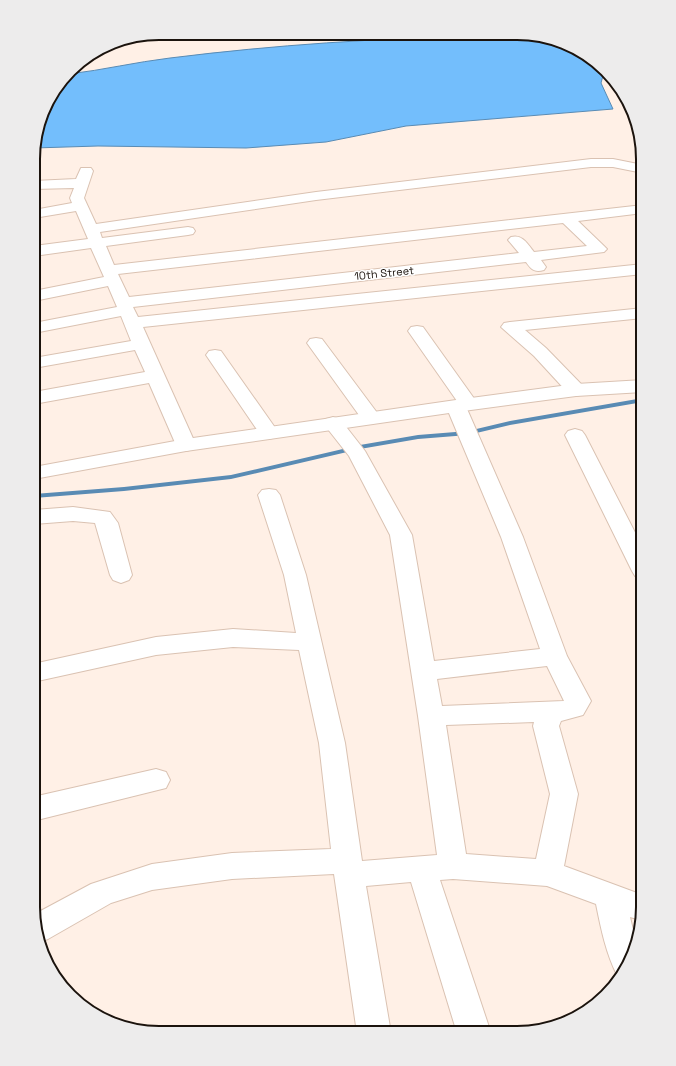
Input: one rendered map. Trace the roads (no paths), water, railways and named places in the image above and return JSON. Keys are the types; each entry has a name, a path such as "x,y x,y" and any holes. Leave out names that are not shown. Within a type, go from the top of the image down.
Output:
{"street":[{"path":"40,250 94,236 316,196 591,163 612,163 636,168"},
{"path":"40,184 84,177 77,198 186,445"},
{"path":"40,213 81,206"},
{"path":"40,294 112,275 636,210"},
{"name":"10th Street","path":"128,312 288,284 532,258 599,249 568,218"},
{"path":"94,236 188,231"},
{"path":"516,240 547,278"},
{"path":"40,327 128,312 300,306 547,278 636,270"},
{"path":"288,284 300,306"},
{"path":"576,390 540,352 510,327 636,314"},
{"path":"417,331 463,405 468,433 512,537 555,656 578,701 577,706 573,710 431,716"},
{"path":"316,343 371,418"},
{"path":"40,362 142,344"},
{"path":"215,355 269,433"},
{"path":"40,397 156,376"},
{"path":"40,472 186,445 333,423 576,390 636,386"},
{"path":"333,423 354,449 401,535 431,716 453,866"},
{"path":"576,435 636,557"},
{"path":"269,495 295,575 332,743 348,868 373,1026"},
{"path":"40,517 73,514 102,517 107,523 121,575"},
{"path":"40,671 156,646 233,638 309,642"},
{"path":"424,672 555,656"},
{"path":"548,873 564,794 546,726 551,712"},
{"path":"40,807 156,780"},
{"path":"42,926 102,893 152,877 232,866 422,869 453,866 548,873 636,906"},
{"path":"422,869 472,1026"},
{"path":"610,896 619,938 625,956"}],"water":[{"path":"366,40 517,40 548,44 576,56 601,75 603,77 601,83 613,109 406,126 326,142 246,148 98,146 41,148 46,121 56,100 60,93 79,72 209,53"}],"waterway":[{"path":"40,496 124,489 231,477 360,447 418,437 468,433 510,423 636,401"}]}
